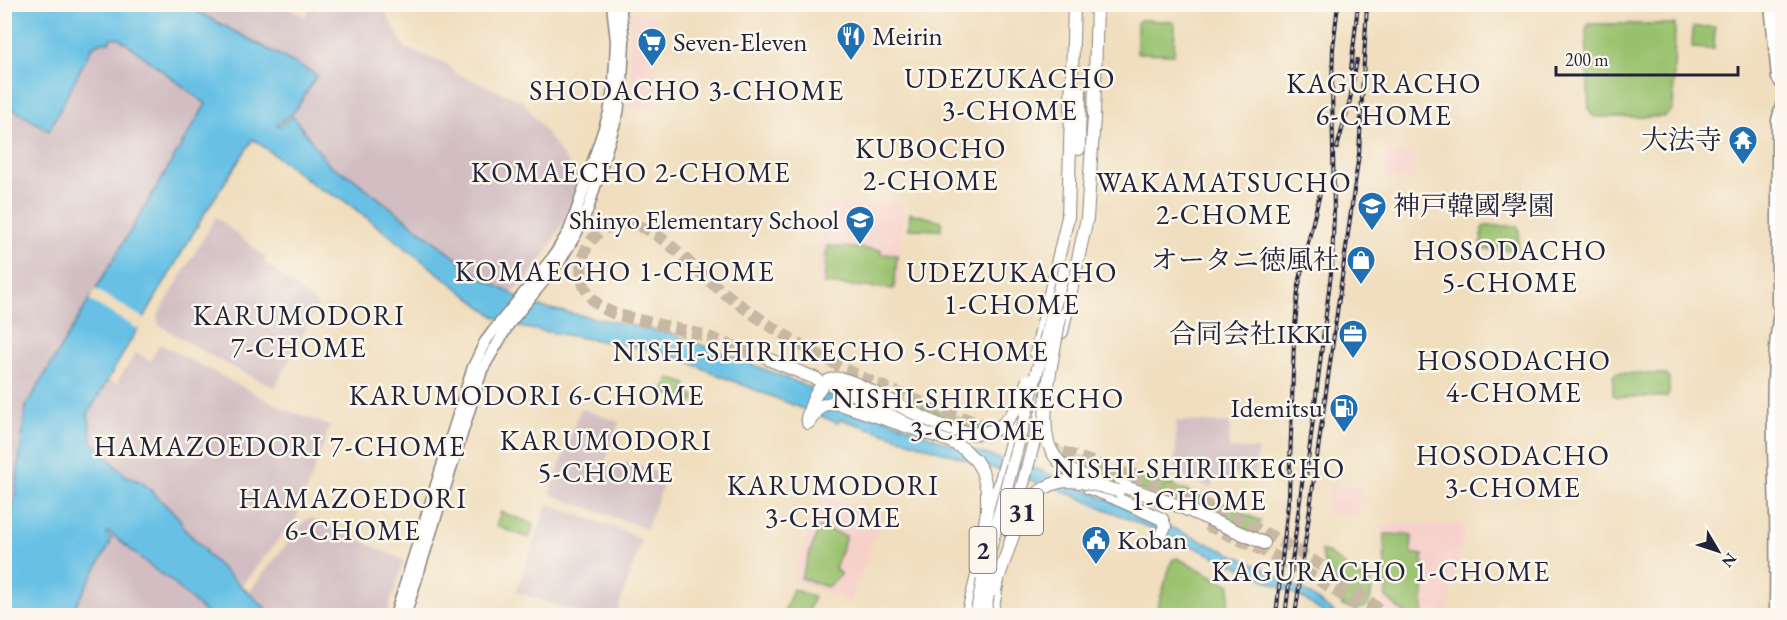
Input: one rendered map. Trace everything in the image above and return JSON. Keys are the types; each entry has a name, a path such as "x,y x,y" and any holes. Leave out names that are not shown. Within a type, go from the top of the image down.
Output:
{"highway":[{"name":"2","path":"967,615 998,485 1031,372 1068,217 1074,4"},
{"path":"988,615 993,571 1056,314 1076,207 1081,4"},
{"path":"974,615 985,568 1081,226 1088,121 1089,4"},
{"name":"2","path":"988,615 1067,314 1087,218 1094,117 1097,4"},
{"path":"770,360 818,383 838,378 934,422 965,433 984,434 996,429 1010,417 1022,395 1056,314"},
{"name":"31","path":"1056,314 1044,427 1046,440 1054,456 1073,471 1206,525"},
{"path":"818,383 809,419 821,406 834,402 954,443 973,456 982,471 987,490 987,511"},
{"name":"31","path":"838,388 964,441 979,453 985,464 990,483 978,564 974,615"},
{"path":"1782,392 1782,474"},
{"name":"31","path":"988,615 1016,527 1031,500 1040,491 1052,485 1074,482 1176,505 1264,543"},
{"name":"31","path":"1118,491 1165,523 1160,539"}],"main road":[{"path":"525,299 569,231 609,113 614,83 616,41 612,4"},
{"path":"395,615 472,367 485,342 506,322 560,261 588,209 618,113 624,40 620,4"},
{"path":"1777,6 1782,39"},
{"path":"1777,6 1777,78 1782,85"},
{"path":"1775,615 1772,415 1777,320 1777,120 1782,102"},
{"path":"1777,320 1782,294"},
{"path":"405,615 482,370 506,322"}],"shaded area":[{"path":"185,5 288,5 287,7 305,17 312,5 381,5 406,49 446,63 456,73 524,102 580,180 569,212 546,253 512,294 482,278 351,177 329,165 293,116 279,127 277,124 295,111 317,75"},
{"path":"629,13 657,14 656,109 628,109 631,82"},
{"path":"112,37 119,38 207,104 26,406 5,572 5,104 13,109 74,85 92,47 101,42 109,42"},
{"path":"1386,153 1414,153 1413,179 1385,178"},
{"name":"Shinyo Elementary School","path":"901,204 903,206 897,290 817,285 822,207 824,205"},
{"path":"216,217 267,258 264,262 318,305 275,388 216,359 159,325 157,317"},
{"path":"160,344 285,409 330,426 302,504 297,503 295,508 299,514 242,585 204,553 205,551 183,528 179,519 143,483 125,475 92,441 88,413 109,380 116,384 136,352 150,361"},
{"path":"583,409 619,422 605,463 623,469 627,461 666,476 647,529 552,495 550,492 580,410"},
{"path":"1176,421 1230,423 1229,449 1257,449 1256,474 1231,474 1230,480 1212,480 1212,488 1175,474"},
{"path":"1330,485 1361,485 1360,515 1329,515 1326,512"},
{"path":"822,494 882,516 849,601 792,580"},
{"path":"547,504 632,534 642,540 616,615 585,615 516,592"},
{"path":"311,518 404,560 387,615 327,615 321,610 317,615 273,615 249,592 305,521"},
{"path":"1385,523 1463,525 1466,528 1447,615 1382,614 1381,526"},
{"path":"109,532 169,579 208,615 70,616 110,544 106,534"}],"green space":[{"path":"1140,20 1171,21 1175,24 1174,54 1137,53 1137,23"},
{"path":"1589,24 1675,24 1673,110 1663,117 1594,117 1589,110 1586,29"},
{"path":"1693,27 1715,27 1714,49 1692,48"},
{"path":"910,213 942,221 941,230 909,229"},
{"path":"1485,226 1516,226 1519,228 1518,250 1481,249 1482,228"},
{"path":"827,246 881,250 881,254 897,255 894,289 824,284"},
{"path":"1616,373 1666,374 1669,377 1669,393 1666,397 1616,397 1613,394 1613,376"},
{"path":"669,378 687,384 685,392 695,396 693,403 664,393"},
{"path":"921,405 997,431 992,444 916,418"},
{"path":"1053,446 1120,471 1172,485 1261,521 1254,534 1163,497 1081,473 1064,461"},
{"path":"501,512 534,524 529,538 496,526"},
{"path":"819,527 846,536 835,568 841,575 827,587 801,578"},
{"path":"1384,534 1412,535 1411,553 1423,555 1423,615 1406,615 1386,597"},
{"path":"1321,551 1325,551 1362,578 1372,579 1368,605 1359,609 1342,606 1339,586 1323,561"},
{"path":"1177,558 1230,585 1227,615 1155,615 1172,560"},
{"path":"793,589 814,597 807,615 783,615"}],"water":[{"path":"4,5 185,5 317,75 295,111 277,124 279,126 293,116 329,165 351,177 482,278 535,306 670,333 947,443 1042,471 1264,568 1265,571 1306,592 1337,615 1326,615 1304,599 1233,564 1061,490 840,419 838,423 680,358 648,349 519,327 494,316 342,199 318,188 253,139 206,211 88,414 92,441 125,475 143,483 180,519 183,528 206,551 205,553 273,615 208,615 169,579 109,532 106,534 111,538 110,544 70,615 5,615 5,572 26,406 206,104 119,38 112,37 109,42 101,42 92,47 49,131 5,104"}],"pier":[{"path":"95,289 145,319 138,329 89,300"}],"tunnel":[{"path":"770,360 703,335 618,315 597,304 585,288 581,270 584,253 593,238 607,227 625,224 646,229 664,240 746,309 799,344 855,374 991,428 1131,475 1199,502 1265,533 1328,570 1386,616"},
{"path":"1206,525 1311,575 1370,616"}],"railway":[{"path":"1306,477 1332,265 1334,212 1332,84 1338,4"},
{"path":"1351,69 1358,4"},
{"path":"1295,616 1359,154 1367,4"},
{"path":"1337,148 1350,100 1357,60"},
{"path":"1276,616 1289,495 1294,340 1298,290 1321,189"},
{"path":"1285,616 1304,468"}],"place":[{"name":"Meirin","path":"851,62"},
{"name":"Seven-Eleven","path":"652,68"},
{"name":"大法寺","path":"1743,166"},
{"name":"神戸韓國學園","path":"1372,232"},
{"name":"Shinyo Elementary School","path":"860,246"},
{"name":"オータニ徳風社","path":"1361,286"},
{"name":"合同会社IKKI","path":"1353,360"},
{"name":"Idemitsu","path":"1344,434"},
{"name":"Koban","path":"1096,566"}],"district":[{"name":"SHODACHO 3-CHOME","path":"687,90"},
{"name":"UDEZUKACHO 3-CHOME","path":"1010,94"},
{"name":"KAGURACHO 6-CHOME","path":"1384,99"},
{"name":"KUBOCHO 2-CHOME","path":"931,164"},
{"name":"KOMAECHO 2-CHOME","path":"631,172"},
{"name":"WAKAMATSUCHO 2-CHOME","path":"1224,198"},
{"name":"HOSODACHO 5-CHOME","path":"1510,266"},
{"name":"KOMAECHO 1-CHOME","path":"615,271"},
{"name":"UDEZUKACHO 1-CHOME","path":"1012,288"},
{"name":"KARUMODORI 7-CHOME","path":"299,331"},
{"name":"NISHI-SHIRIIKECHO 5-CHOME","path":"831,351"},
{"name":"HOSODACHO 4-CHOME","path":"1514,376"},
{"name":"KARUMODORI 6-CHOME","path":"527,395"},
{"name":"NISHI-SHIRIIKECHO 3-CHOME","path":"978,414"},
{"name":"HAMAZOEDORI 7-CHOME","path":"280,446"},
{"name":"KARUMODORI 5-CHOME","path":"606,456"},
{"name":"HOSODACHO 3-CHOME","path":"1513,471"},
{"name":"NISHI-SHIRIIKECHO 1-CHOME","path":"1199,484"},
{"name":"KARUMODORI 3-CHOME","path":"833,501"},
{"name":"HAMAZOEDORI 6-CHOME","path":"353,514"},
{"name":"KAGURACHO 1-CHOME","path":"1381,571"}]}
